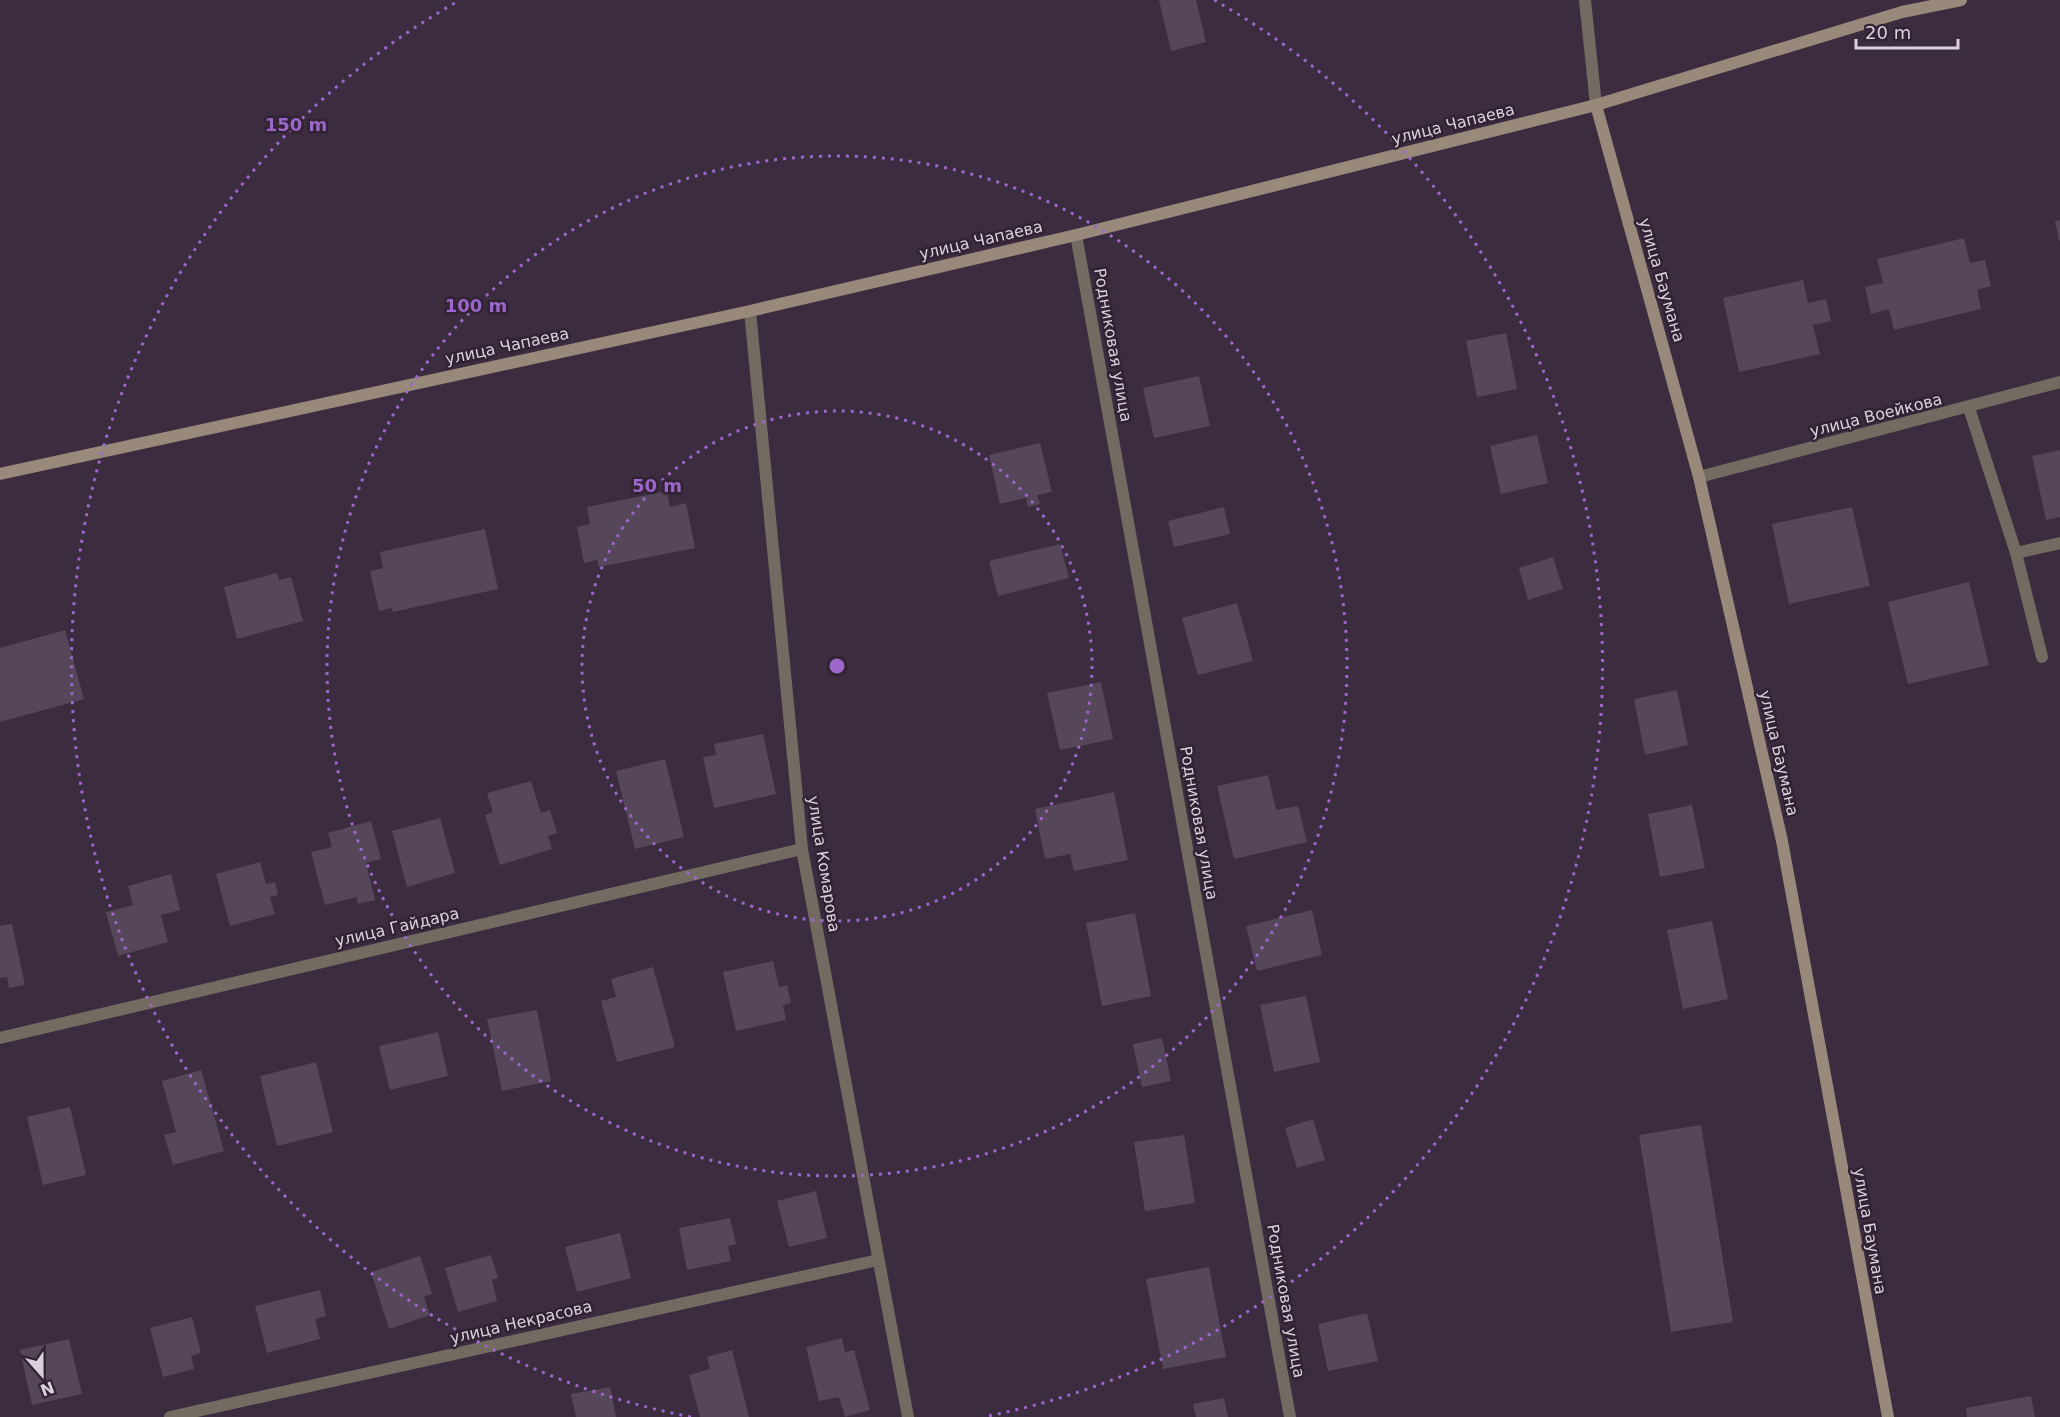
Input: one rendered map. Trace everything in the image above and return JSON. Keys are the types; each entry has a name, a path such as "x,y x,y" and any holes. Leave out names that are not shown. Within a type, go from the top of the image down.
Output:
{"street":[{"path":"1585,0 1596,105"},
{"name":"улица Чапаева","path":"0,474 750,311 1076,234 1596,105 1902,12 1961,0"},
{"name":"улица Баумана","path":"1596,105 1699,477 1782,841 1888,1417"},
{"name":"Родниковая улица","path":"1076,234 1290,1417"},
{"name":"улица Комарова","path":"750,311 802,849 908,1417"},
{"name":"улица Воейкова","path":"1699,477 1969,408 2060,382"},
{"path":"1969,408 2016,553 2042,657"},
{"path":"2016,553 2060,543"},
{"name":"улица Гайдара","path":"0,1038 802,849"},
{"name":"улица Некрасова","path":"170,1417 878,1260"}],"building":[{"path":"1159,0 1196,0 1206,42 1171,51"},
{"path":"2060,220 2060,241 2059,241 2055,221"},
{"path":"1964,238 1970,263 1985,260 1991,286 1977,290 1981,309 1894,330 1889,309 1871,314 1865,287 1883,283 1877,259"},
{"path":"1803,280 1808,303 1826,299 1831,321 1813,325 1820,354 1739,372 1723,298"},
{"path":"1506,333 1517,389 1477,397 1466,341"},
{"path":"1199,376 1210,426 1154,438 1143,388"},
{"path":"1537,435 1548,483 1501,494 1490,446"},
{"path":"1040,443 1052,492 1037,495 1040,504 1028,507 1026,498 1000,504 989,455"},
{"path":"2060,450 2060,517 2046,520 2032,456"},
{"path":"667,491 670,507 686,503 695,548 599,567 597,560 584,563 577,527 590,524 587,507"},
{"path":"1224,507 1230,534 1174,547 1168,521"},
{"path":"1852,507 1870,586 1789,604 1772,524"},
{"path":"485,529 498,589 393,612 392,608 379,611 370,571 383,568 380,552"},
{"path":"1060,544 1069,578 998,596 989,561"},
{"path":"1553,557 1563,589 1528,600 1519,568"},
{"path":"277,573 279,580 291,577 303,621 237,639 224,587"},
{"path":"1969,582 1989,665 1908,684 1888,602"},
{"path":"1237,603 1253,661 1198,675 1182,618"},
{"path":"65,630 84,699 0,722 0,648"},
{"path":"1101,682 1113,739 1060,750 1047,693"},
{"path":"1677,690 1688,745 1645,755 1634,699"},
{"path":"763,734 776,794 714,808 703,757 716,755 714,744"},
{"path":"665,759 684,837 635,849 616,771"},
{"path":"1268,775 1276,810 1298,806 1307,842 1234,859 1217,786"},
{"path":"531,781 541,813 550,810 557,833 548,836 552,849 500,865 485,815 493,812 487,793"},
{"path":"1114,792 1128,860 1074,871 1070,854 1045,859 1035,809"},
{"path":"1692,805 1705,868 1660,877 1648,814"},
{"path":"440,818 455,873 407,887 392,831"},
{"path":"371,821 381,859 366,863 375,900 358,904 357,897 325,905 311,852 332,847 328,833"},
{"path":"260,862 266,884 275,882 278,895 270,897 275,914 230,926 216,874"},
{"path":"171,874 180,910 161,915 168,942 118,956 106,912 133,905 128,886"},
{"path":"1312,910 1322,955 1257,971 1246,926"},
{"path":"1135,913 1151,996 1102,1006 1086,923"},
{"path":"1712,921 1728,999 1683,1009 1667,930"},
{"path":"12,924 25,985 9,988 7,977 0,978 0,926"},
{"path":"773,961 779,987 787,985 791,1003 783,1005 786,1020 736,1031 723,972"},
{"path":"653,967 675,1047 617,1062 601,1001 616,997 611,979"},
{"path":"1306,996 1320,1062 1274,1072 1260,1005"},
{"path":"537,1010 551,1081 502,1091 487,1019"},
{"path":"438,1032 448,1076 390,1090 379,1046"},
{"path":"1162,1038 1171,1081 1142,1087 1133,1044"},
{"path":"316,1062 333,1132 277,1146 260,1076"},
{"path":"201,1070 224,1151 173,1165 164,1135 176,1132 162,1081"},
{"path":"70,1107 86,1175 43,1185 27,1117"},
{"path":"1313,1119 1325,1160 1297,1168 1285,1128"},
{"path":"1701,1125 1733,1322 1671,1332 1639,1135"},
{"path":"1184,1135 1195,1203 1145,1211 1134,1142"},
{"path":"816,1191 827,1238 789,1247 777,1201"},
{"path":"730,1218 736,1244 728,1246 731,1261 687,1270 679,1228"},
{"path":"620,1233 631,1278 577,1292 565,1247"},
{"path":"491,1255 498,1278 492,1280 497,1301 458,1312 445,1268"},
{"path":"420,1256 432,1294 424,1297 430,1315 389,1329 371,1272"},
{"path":"1209,1267 1226,1357 1163,1369 1146,1279"},
{"path":"320,1290 326,1316 315,1319 320,1339 267,1353 255,1306"},
{"path":"1367,1313 1378,1361 1328,1371 1318,1324"},
{"path":"192,1317 201,1353 191,1356 194,1369 163,1377 150,1328"},
{"path":"842,1338 845,1352 854,1350 870,1410 845,1417 839,1397 819,1401 806,1347"},
{"path":"69,1339 82,1394 32,1405 20,1350"},
{"path":"732,1350 749,1417 700,1417 689,1375 710,1369 707,1357"},
{"path":"610,1387 616,1417 576,1417 571,1394"},
{"path":"2031,1396 2035,1417 1967,1417 1966,1408"},
{"path":"1224,1398 1228,1417 1196,1417 1193,1404"}]}
